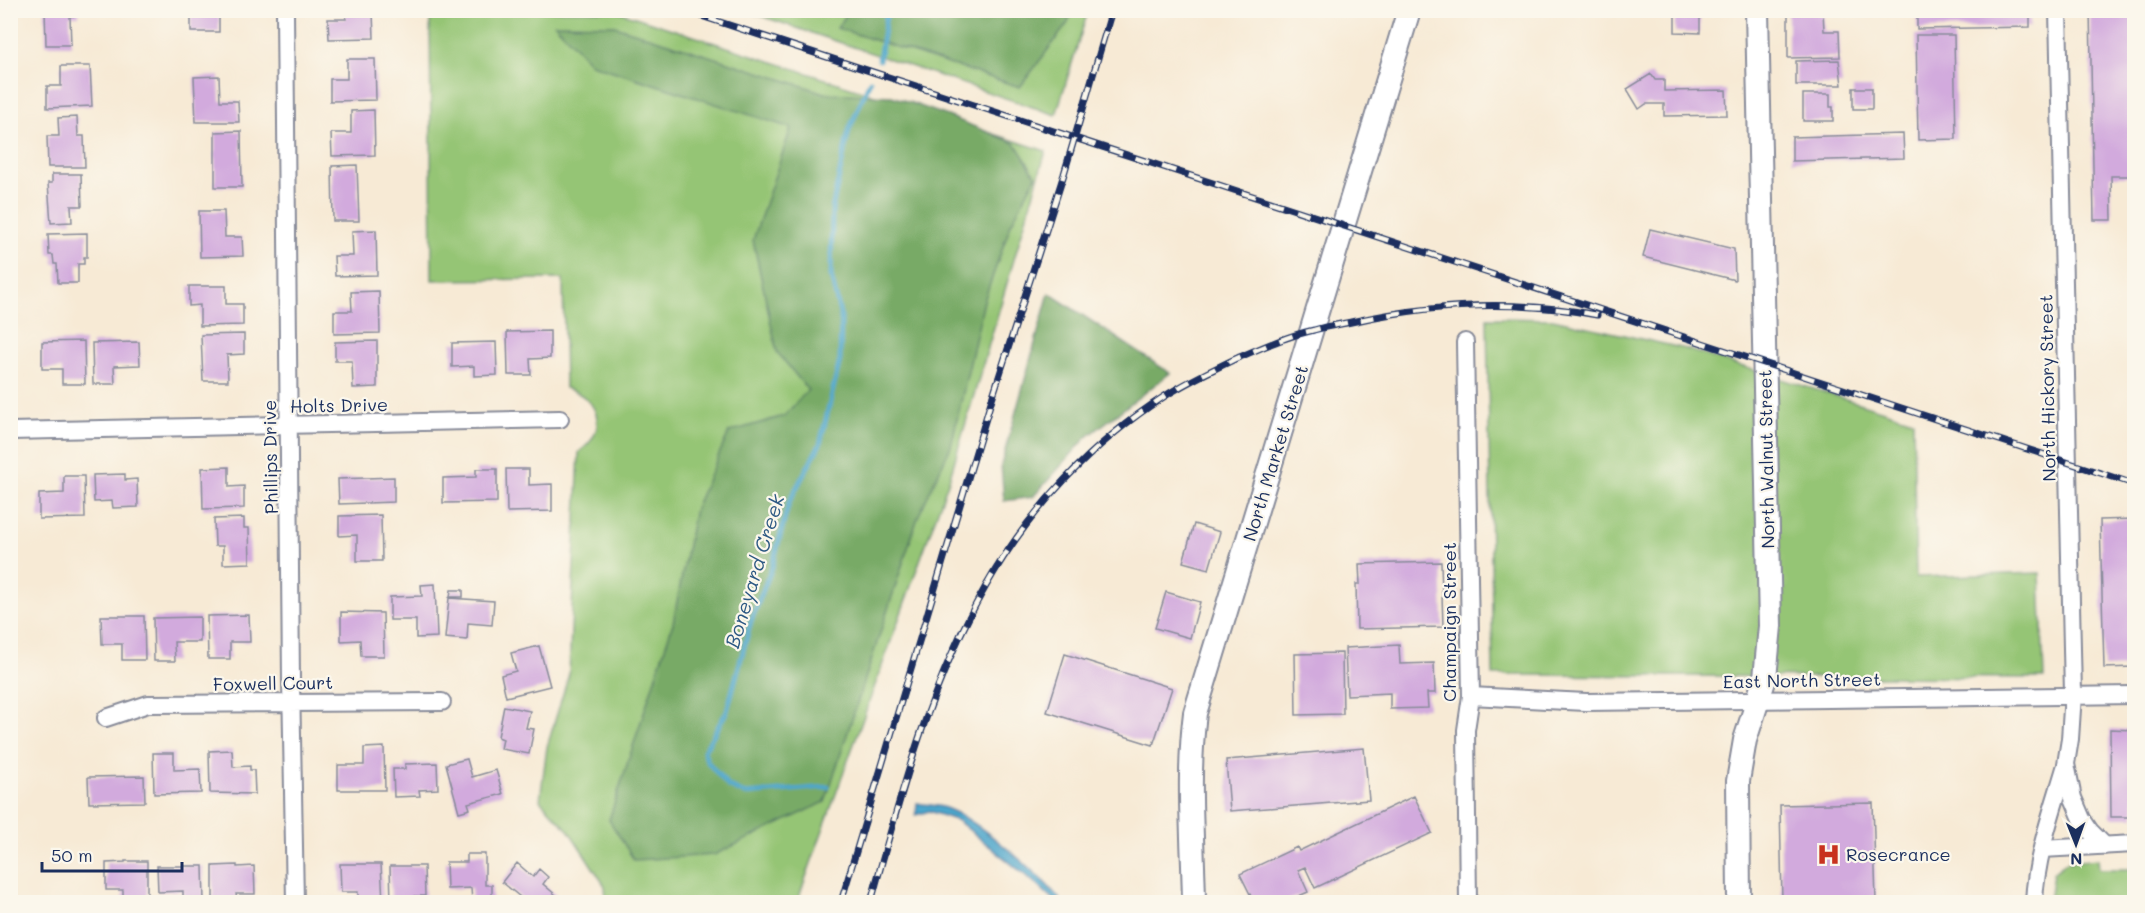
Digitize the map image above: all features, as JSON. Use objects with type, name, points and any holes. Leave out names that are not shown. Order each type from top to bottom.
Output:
[{"type":"street","name":"Phillips Drive","points":[[285,10],[291,702],[296,903]]},
{"type":"street","name":"North Market Street","points":[[1194,903],[1190,749],[1196,713],[1409,10]]},
{"type":"street","name":"North Walnut Street","points":[[1739,903],[1736,803],[1738,781],[1745,740],[1760,700],[1767,665],[1770,626],[1757,10]]},
{"type":"street","name":"North Hickory Street","points":[[2034,903],[2042,849],[2066,764],[2073,694],[2058,10]]},
{"type":"street","name":"Champaign Street","points":[[1465,342],[1471,696],[1466,730],[1468,903]]},
{"type":"street","name":"Holts Drive","points":[[10,431],[560,418]]},
{"type":"street","name":"East North Street","points":[[1471,696],[1586,702],[2134,695]]},
{"type":"street","name":"Foxwell Court","points":[[106,718],[148,705],[442,702]]},
{"type":"street","name":"North Hickory Street","points":[[2066,764],[2073,798],[2082,819],[2105,846]]},
{"type":"street","points":[[2042,849],[2134,844]]},
{"type":"green space","points":[[430,11],[617,11],[1046,151],[949,480],[797,902],[606,902],[605,886],[569,831],[540,800],[547,747],[569,674],[579,452],[595,434],[596,415],[593,406],[586,399],[577,392],[565,388],[563,279],[432,280]]},
{"type":"green space","points":[[746,11],[1088,11],[1056,115]]},
{"type":"green space","points":[[849,11],[1072,11],[1068,23],[1020,87],[837,28]]},
{"type":"green space","points":[[555,24],[612,25],[825,93],[892,96],[1015,143],[1036,176],[1011,224],[984,301],[951,446],[918,517],[825,802],[714,855],[634,860],[609,820],[673,623],[695,508],[729,432],[784,416],[808,390],[777,352],[753,240],[791,128],[591,64]]},
{"type":"green space","points":[[1049,293],[1170,373],[1086,438],[1033,497],[1004,501],[1001,465]]},
{"type":"green space","points":[[1487,318],[1553,319],[1686,349],[1913,420],[1916,577],[2040,573],[2044,678],[1493,675]]},
{"type":"green space","points":[[2098,859],[2099,869],[2134,869],[2134,902],[2049,902],[2053,873],[2067,862]]},
{"type":"water","points":[[917,803],[944,808],[976,825],[1025,864],[1062,902],[1056,902],[958,821],[929,811],[916,815]]},
{"type":"building","points":[[45,10],[79,10],[79,16],[70,16],[71,45],[46,45]]},
{"type":"building","points":[[191,10],[219,10],[219,32],[191,32]]},
{"type":"building","points":[[346,10],[400,10],[400,12],[373,13],[374,38],[329,39],[328,19],[346,19]]},
{"type":"building","points":[[1788,10],[1823,10],[1824,31],[1839,31],[1840,57],[1788,58]]},
{"type":"building","points":[[1917,10],[2030,10],[2030,27],[1917,29]]},
{"type":"building","points":[[2090,10],[2134,10],[2134,176],[2111,176],[2112,220],[2094,220]]},
{"type":"building","points":[[1675,12],[1700,12],[1700,33],[1675,32]]},
{"type":"building","points":[[1916,35],[1954,35],[1956,139],[1918,140]]},
{"type":"building","points":[[347,59],[375,59],[376,100],[330,101],[330,79],[347,79]]},
{"type":"building","points":[[1839,60],[1842,85],[1796,85],[1796,61]]},
{"type":"building","points":[[61,66],[90,66],[92,106],[47,108],[47,86],[61,86]]},
{"type":"building","points":[[1651,74],[1655,80],[1664,80],[1664,91],[1726,90],[1727,115],[1664,116],[1664,104],[1646,104],[1639,109],[1627,89]]},
{"type":"building","points":[[219,76],[220,101],[238,101],[239,122],[196,122],[194,77]]},
{"type":"building","points":[[1853,88],[1872,88],[1872,109],[1853,109]]},
{"type":"building","points":[[1803,94],[1830,94],[1833,121],[1803,121]]},
{"type":"building","points":[[374,110],[375,155],[332,156],[331,133],[351,133],[351,111]]},
{"type":"building","points":[[77,117],[78,136],[84,136],[85,167],[48,167],[47,136],[59,136],[58,118]]},
{"type":"building","points":[[241,131],[242,187],[215,187],[215,132]]},
{"type":"building","points":[[1903,134],[1904,158],[1792,161],[1792,137]]},
{"type":"building","points":[[357,165],[359,221],[333,221],[332,166]]},
{"type":"building","points":[[52,174],[81,174],[82,206],[71,206],[72,222],[51,223],[48,183],[52,183]]},
{"type":"building","points":[[199,211],[224,211],[225,237],[242,237],[243,256],[200,257]]},
{"type":"building","points":[[1650,229],[1734,249],[1735,280],[1643,257]]},
{"type":"building","points":[[376,230],[377,275],[335,276],[334,256],[353,256],[352,231]]},
{"type":"building","points":[[87,233],[87,257],[84,257],[84,264],[78,264],[78,283],[58,283],[57,264],[54,264],[53,255],[49,255],[48,234]]},
{"type":"building","points":[[189,286],[226,286],[226,304],[243,304],[243,325],[200,326],[200,305],[189,306]]},
{"type":"building","points":[[379,291],[380,333],[334,334],[334,311],[352,311],[351,292]]},
{"type":"building","points":[[550,331],[550,358],[530,359],[531,375],[508,375],[507,332]]},
{"type":"building","points":[[244,334],[244,354],[227,355],[228,381],[203,381],[201,335]]},
{"type":"building","points":[[84,341],[85,384],[62,384],[62,369],[42,369],[42,342]]},
{"type":"building","points":[[377,341],[377,387],[353,388],[352,361],[335,361],[335,342]]},
{"type":"building","points":[[139,342],[140,365],[114,366],[115,384],[93,384],[92,343]]},
{"type":"building","points":[[496,342],[497,375],[474,376],[474,366],[452,367],[452,343]]},
{"type":"building","points":[[229,467],[229,487],[244,486],[244,508],[203,509],[202,468]]},
{"type":"building","points":[[476,469],[497,469],[497,502],[443,503],[443,478],[476,477]]},
{"type":"building","points":[[506,469],[529,469],[529,485],[552,484],[552,511],[507,512]]},
{"type":"building","points":[[125,474],[125,480],[137,479],[138,507],[113,508],[112,501],[94,502],[93,475]]},
{"type":"building","points":[[64,476],[84,476],[85,518],[39,519],[39,494],[64,493]]},
{"type":"building","points":[[394,477],[394,502],[339,504],[338,479]]},
{"type":"building","points":[[381,515],[382,561],[357,561],[357,535],[339,536],[339,516]]},
{"type":"building","points":[[244,518],[244,528],[249,528],[250,563],[223,564],[223,546],[215,546],[214,519]]},
{"type":"building","points":[[2134,519],[2134,667],[2104,668],[2100,520]]},
{"type":"building","points":[[1194,524],[1220,532],[1209,569],[1183,562]]},
{"type":"building","points":[[1441,562],[1443,627],[1357,629],[1356,584],[1360,584],[1359,564]]},
{"type":"building","points":[[435,584],[437,637],[416,638],[416,620],[390,620],[390,597],[422,596],[421,585]]},
{"type":"building","points":[[451,590],[463,590],[463,597],[450,597]]},
{"type":"building","points":[[1166,592],[1200,602],[1190,638],[1155,628]]},
{"type":"building","points":[[449,598],[494,601],[492,625],[468,623],[467,640],[445,638]]},
{"type":"building","points":[[341,612],[383,613],[384,656],[361,656],[360,640],[341,641]]},
{"type":"building","points":[[249,615],[250,642],[230,642],[230,659],[208,659],[207,616]]},
{"type":"building","points":[[101,616],[144,616],[145,660],[122,660],[122,644],[102,644]]},
{"type":"building","points":[[200,617],[200,642],[174,642],[175,661],[154,661],[153,618]]},
{"type":"building","points":[[1399,645],[1400,664],[1434,663],[1435,693],[1427,693],[1428,708],[1390,709],[1390,693],[1347,695],[1345,648]]},
{"type":"building","points":[[539,646],[550,686],[506,697],[501,675],[516,671],[511,653]]},
{"type":"building","points":[[1342,653],[1343,714],[1296,715],[1295,654]]},
{"type":"building","points":[[1065,654],[1172,688],[1153,745],[1047,712]]},
{"type":"building","points":[[504,706],[530,711],[526,728],[534,729],[529,754],[501,749],[503,739],[498,737]]},
{"type":"building","points":[[2110,729],[2134,730],[2134,817],[2111,817]]},
{"type":"building","points":[[384,747],[385,790],[338,790],[338,765],[364,765],[364,748]]},
{"type":"building","points":[[1364,748],[1369,800],[1230,811],[1226,760]]},
{"type":"building","points":[[232,750],[233,767],[250,766],[250,770],[254,770],[255,794],[210,793],[209,751]]},
{"type":"building","points":[[153,753],[174,753],[174,770],[200,769],[201,793],[154,794]]},
{"type":"building","points":[[467,759],[472,777],[496,770],[503,794],[468,803],[470,809],[459,812],[446,764]]},
{"type":"building","points":[[437,763],[438,789],[419,790],[420,796],[394,797],[393,769],[405,769],[405,764]]},
{"type":"building","points":[[144,776],[145,802],[89,803],[88,777]]},
{"type":"building","points":[[1414,796],[1432,833],[1315,888],[1305,867],[1298,870],[1308,892],[1285,902],[1254,902],[1240,874],[1297,847],[1299,851]]},
{"type":"building","name":"Rosecrance","points":[[1873,803],[1876,902],[1782,902],[1780,805]]},
{"type":"building","points":[[467,854],[485,854],[485,885],[492,885],[492,902],[472,902],[471,888],[447,889],[446,862],[467,862]]},
{"type":"building","points":[[147,861],[147,902],[123,902],[123,890],[106,890],[106,863]]},
{"type":"building","points":[[517,863],[533,877],[539,869],[548,877],[543,884],[556,895],[550,902],[524,902],[502,882]]},
{"type":"building","points":[[340,864],[381,864],[383,902],[358,902],[358,892],[341,892]]},
{"type":"building","points":[[237,865],[237,867],[254,866],[255,894],[236,894],[237,902],[213,902],[213,866]]},
{"type":"building","points":[[157,866],[203,866],[204,902],[183,902],[183,891],[158,892]]},
{"type":"building","points":[[390,866],[424,866],[425,896],[414,896],[415,902],[391,902]]},
{"type":"waterway","name":"Boneyard Creek","points":[[879,60],[887,10]]},
{"type":"waterway","name":"Boneyard Creek","points":[[828,787],[745,794],[728,786],[707,761],[704,751],[727,711],[751,621],[772,567],[789,502],[820,444],[840,360],[841,318],[831,276],[832,209],[849,130],[870,81]]},
{"type":"railway","points":[[683,10],[2134,484]]},
{"type":"railway","points":[[841,902],[989,408],[1064,174],[1112,10]]},
{"type":"railway","points":[[871,902],[918,740],[948,662],[966,624],[1003,558],[1042,505],[1064,480],[1112,435],[1165,396],[1200,376],[1274,343],[1319,329],[1385,315],[1476,306],[1537,307],[1597,315]]},
{"type":"place","name":"Rosecrance","points":[[1828,854]]}]
